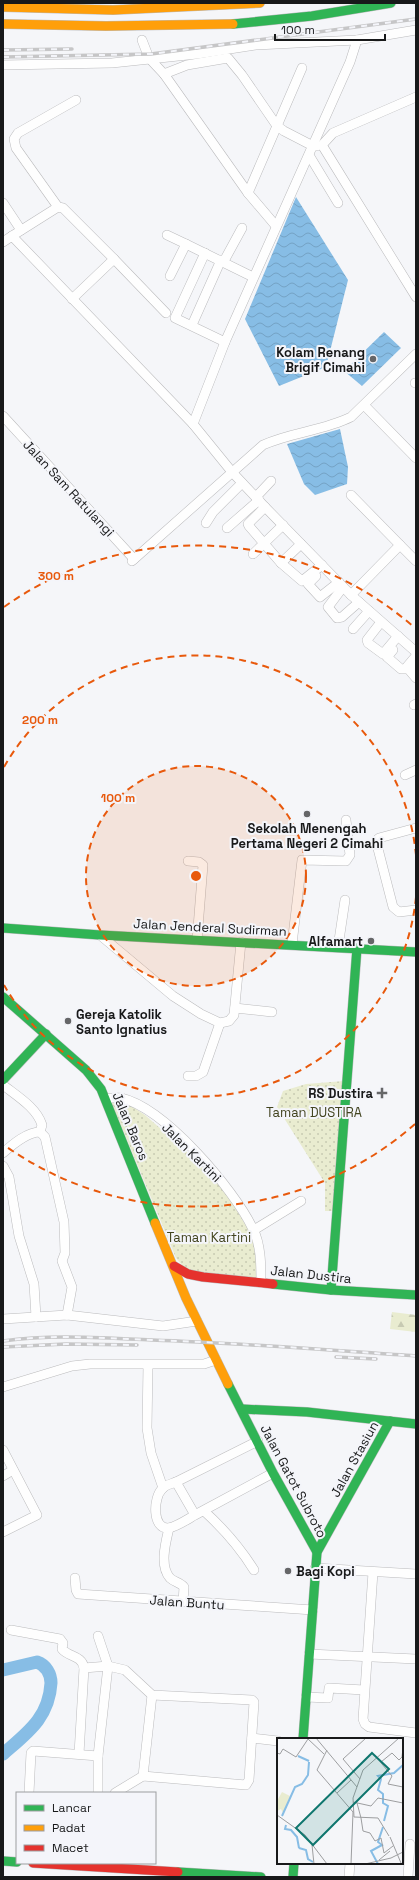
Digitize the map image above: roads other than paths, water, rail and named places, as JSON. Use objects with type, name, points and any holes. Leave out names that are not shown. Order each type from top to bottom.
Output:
[{"type":"main road","points":[[120,3],[174,6]]},
{"type":"main road","points":[[3,7],[113,10],[260,3]]},
{"type":"main road","points":[[3,24],[106,26],[226,25],[312,16],[391,3]]},
{"type":"main road","name":"Jalan Jenderal Sudirman","points":[[3,928],[100,935],[292,944],[416,952]]},
{"type":"main road","points":[[332,1290],[357,948]]},
{"type":"main road","name":"Jalan Baros","points":[[3,997],[86,1070],[101,1089],[186,1298]]},
{"type":"main road","points":[[3,1080],[46,1034]]},
{"type":"main road","name":"Jalan Dustira","points":[[174,1266],[188,1274],[203,1277],[332,1290],[416,1295]]},
{"type":"main road","points":[[186,1298],[191,1286],[203,1277]]},
{"type":"main road","name":"Jalan Gatot Subroto","points":[[186,1298],[273,1473],[317,1552],[303,1738]]},
{"type":"main road","name":"Jalan Stasiun","points":[[242,1409],[306,1412],[416,1424]]},
{"type":"main road","name":"Jalan Stasiun","points":[[317,1552],[390,1420]]},
{"type":"main road","points":[[305,1532],[314,1538],[327,1535]]},
{"type":"main road","points":[[3,1861],[16,1862]]},
{"type":"main road","points":[[46,1864],[185,1875],[261,1877]]},
{"type":"main road","points":[[294,1864],[294,1877]]},
{"type":"street","points":[[3,65],[112,63],[197,54],[256,45],[357,40],[416,30]]},
{"type":"street","points":[[142,40],[149,58],[164,74],[248,193],[276,226]]},
{"type":"street","points":[[193,424],[225,342],[350,62],[357,40]]},
{"type":"street","points":[[164,74],[187,66],[228,58],[242,75],[277,126],[311,151],[338,203]]},
{"type":"street","points":[[248,193],[302,68]]},
{"type":"street","points":[[311,151],[322,145],[333,133],[416,98]]},
{"type":"street","points":[[76,100],[18,133],[14,138],[16,148],[58,207],[63,208],[166,313]]},
{"type":"street","points":[[322,145],[416,297]]},
{"type":"street","points":[[3,203],[21,230]]},
{"type":"street","points":[[3,242],[58,207]]},
{"type":"street","points":[[192,325],[222,261],[242,228]]},
{"type":"street","points":[[167,235],[253,277]]},
{"type":"street","points":[[12,236],[193,424],[232,472],[301,544],[358,602],[416,652]]},
{"type":"street","points":[[170,276],[186,244]]},
{"type":"street","points":[[205,253],[175,318],[225,342]]},
{"type":"street","points":[[72,299],[114,259]]},
{"type":"street","name":"Jalan Sam Ratulangi","points":[[3,416],[133,560],[263,445],[284,437],[338,423],[351,417],[416,354]]},
{"type":"street","points":[[364,405],[416,458]]},
{"type":"street","points":[[271,481],[248,524],[281,562],[302,581],[324,567]]},
{"type":"street","points":[[206,523],[213,512],[242,483]]},
{"type":"street","points":[[351,495],[416,561]]},
{"type":"street","points":[[227,528],[260,501]]},
{"type":"street","points":[[253,554],[283,525]]},
{"type":"street","points":[[281,562],[301,544]]},
{"type":"street","points":[[351,595],[400,545]]},
{"type":"street","points":[[324,567],[308,584],[319,596],[321,597],[341,585]]},
{"type":"street","points":[[341,585],[328,607],[337,618],[342,618],[358,602]]},
{"type":"street","points":[[353,628],[369,611]]},
{"type":"street","points":[[381,622],[367,640],[368,643],[383,654],[400,638]]},
{"type":"street","points":[[400,638],[388,657],[403,670],[416,656]]},
{"type":"street","points":[[416,663],[410,672],[416,678]]},
{"type":"street","points":[[405,775],[416,770]]},
{"type":"street","points":[[292,944],[303,859],[342,862],[348,859],[350,855],[346,820]]},
{"type":"street","points":[[416,828],[379,838],[376,842],[393,907],[397,911],[416,910]]},
{"type":"street","points":[[188,861],[200,862],[203,865],[197,940]]},
{"type":"street","points":[[338,947],[345,900]]},
{"type":"street","points":[[100,935],[173,996],[201,1014],[220,1023],[229,1021],[234,1015],[241,942]]},
{"type":"street","points":[[235,1008],[272,1012]]},
{"type":"street","points":[[188,1076],[196,1076],[203,1072],[220,1023]]},
{"type":"street","points":[[3,1085],[24,1101],[37,1116],[42,1123],[40,1132]]},
{"type":"street","name":"Jalan Kartini","points":[[106,1099],[121,1098],[131,1101],[147,1110],[169,1127],[205,1160],[224,1183],[254,1230],[259,1247],[261,1283]]},
{"type":"street","points":[[3,1152],[36,1132],[40,1132]]},
{"type":"street","points":[[40,1132],[45,1137],[64,1222],[65,1253],[62,1261],[72,1287],[67,1315]]},
{"type":"street","points":[[3,1166],[9,1177],[19,1236],[34,1284],[36,1317]]},
{"type":"street","points":[[254,1230],[301,1201]]},
{"type":"street","points":[[3,1319],[67,1315],[163,1326],[197,1321]]},
{"type":"street","points":[[3,1387],[72,1366],[118,1363],[148,1365],[204,1364],[216,1360]]},
{"type":"street","points":[[148,1365],[147,1428],[151,1453],[163,1488]]},
{"type":"street","points":[[169,1528],[159,1522],[156,1517],[156,1500],[163,1488],[258,1441]]},
{"type":"street","points":[[3,1450],[36,1515],[3,1532]]},
{"type":"street","points":[[3,1476],[13,1470]]},
{"type":"street","points":[[169,1528],[204,1511],[273,1473]]},
{"type":"street","points":[[176,1482],[195,1515]]},
{"type":"street","points":[[204,1511],[226,1530],[254,1570]]},
{"type":"street","points":[[169,1528],[164,1554],[165,1565],[170,1578],[184,1587],[183,1602]]},
{"type":"street","points":[[315,1568],[416,1574]]},
{"type":"street","points":[[373,1572],[362,1719],[369,1727],[416,1733]]},
{"type":"street","name":"Jalan Buntu","points":[[76,1578],[76,1590],[78,1594],[313,1610]]},
{"type":"street","points":[[11,1630],[60,1639],[63,1643],[62,1649],[64,1652],[78,1659],[84,1668],[79,1754]]},
{"type":"street","points":[[98,1636],[108,1666],[98,1756],[98,1792]]},
{"type":"street","points":[[309,1654],[367,1658],[416,1659]]},
{"type":"street","points":[[84,1668],[108,1666],[125,1670],[152,1695],[252,1700],[255,1704],[249,1780],[246,1785],[143,1776],[117,1792]]},
{"type":"street","points":[[306,1697],[328,1698],[329,1688],[364,1690]]},
{"type":"street","points":[[143,1776],[152,1695]]},
{"type":"street","points":[[252,1738],[277,1741]]},
{"type":"street","points":[[29,1792],[31,1753],[33,1751],[98,1756]]},
{"type":"street","points":[[408,1877],[409,1844]]},
{"type":"street","points":[[350,1864],[350,1877]]},
{"type":"water","points":[[296,197],[348,280],[326,367],[279,386],[245,319]]},
{"type":"water","name":"Kolam Renang Brigif Cimahi","points":[[384,332],[401,348],[362,386],[344,371]]},
{"type":"water","points":[[340,429],[348,467],[347,484],[315,495],[304,484],[287,444]]},
{"type":"waterway","points":[[3,1670],[37,1662],[43,1665],[47,1670],[51,1683],[46,1706],[35,1724],[3,1754]]},
{"type":"railway","points":[[3,57],[151,54],[416,19]]},
{"type":"railway","points":[[3,50],[72,49]]},
{"type":"railway","points":[[3,1341],[58,1337],[185,1341],[416,1356]]},
{"type":"railway","points":[[3,1347],[66,1344],[137,1345]]},
{"type":"railway","points":[[336,1357],[376,1359]]},
{"type":"place","name":"Kolam Renang Brigif Cimahi","points":[[373,359]]},
{"type":"place","name":"Sekolah Menengah Pertama Negeri 2 Cimahi","points":[[307,814]]},
{"type":"place","name":"Alfamart","points":[[371,941]]},
{"type":"place","name":"Gereja Katolik Santo Ignatius","points":[[68,1021]]},
{"type":"place","name":"RS Dustira","points":[[382,1093]]},
{"type":"place","name":"Bagi Kopi","points":[[288,1571]]},
{"type":"park label","name":"Taman DUSTIRA","points":[[314,1112]]},
{"type":"park label","name":"Taman Kartini","points":[[209,1237]]}]
